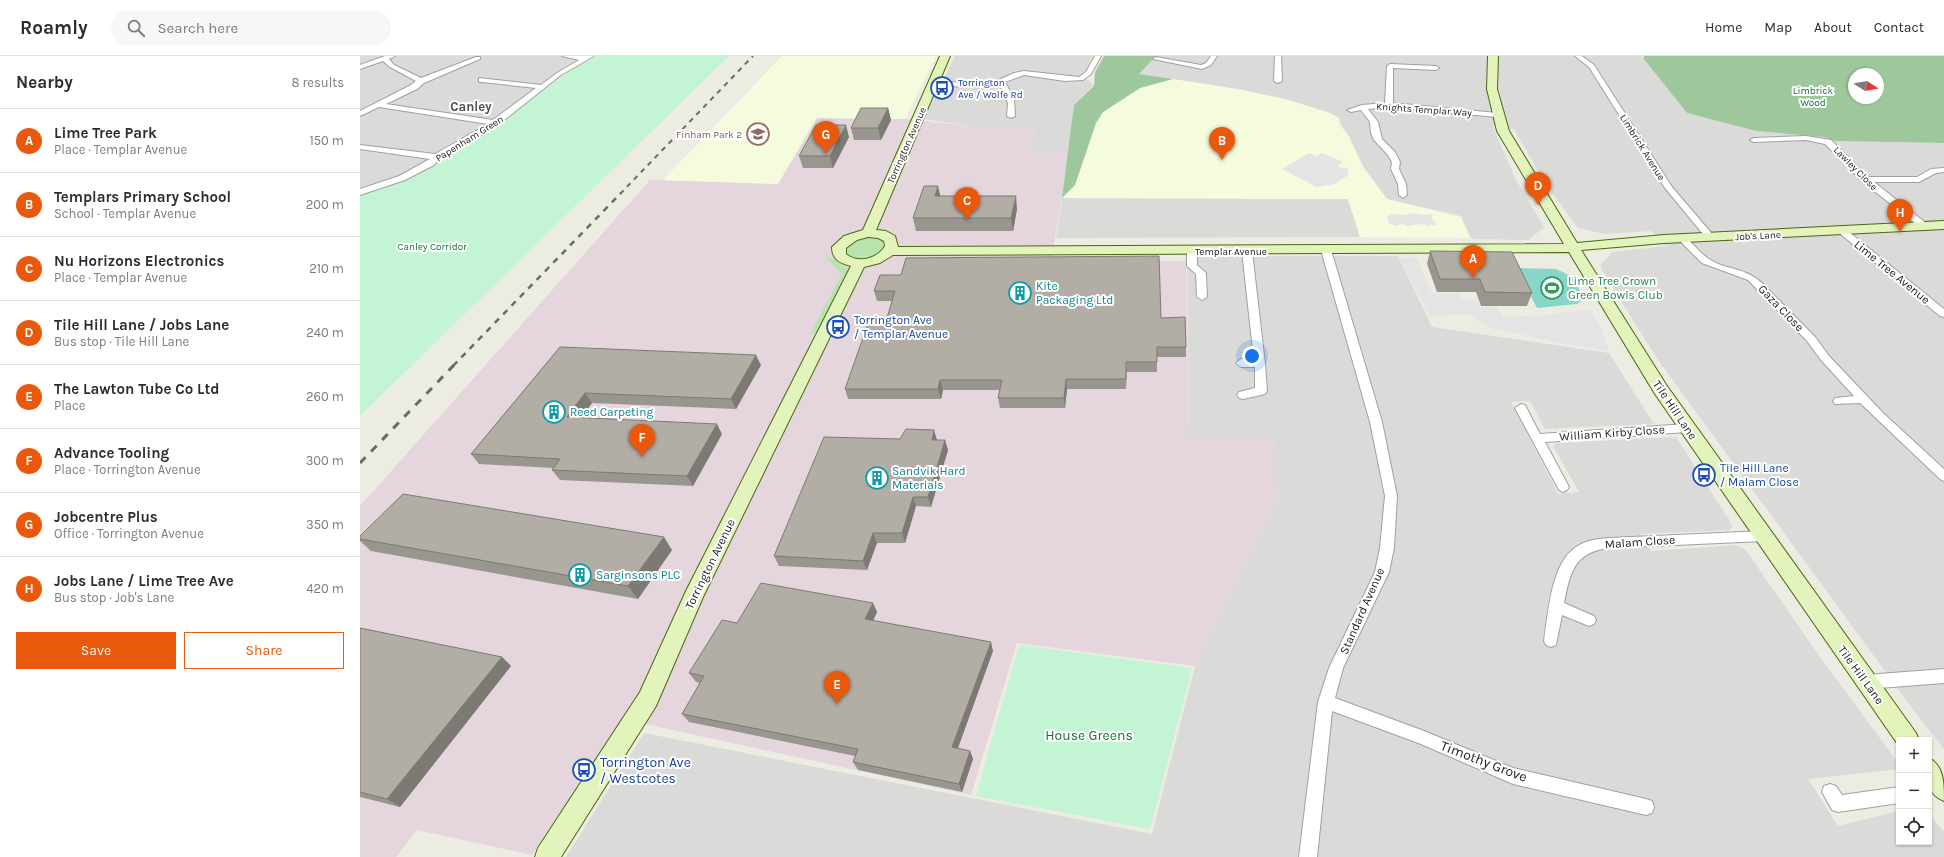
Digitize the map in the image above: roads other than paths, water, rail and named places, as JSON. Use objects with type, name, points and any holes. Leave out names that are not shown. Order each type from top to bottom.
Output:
[{"type":"street","points":[[364,66],[393,56]]},
{"type":"street","points":[[565,56],[588,58]]},
{"type":"street","name":"Torrington Avenue","points":[[868,233],[945,56]]},
{"type":"street","points":[[934,84],[977,85],[1002,83],[1017,74],[1027,72],[1055,78],[1084,78],[1098,56]]},
{"type":"street","points":[[1156,59],[1202,67],[1209,64],[1214,56]]},
{"type":"street","points":[[1278,56],[1278,81]]},
{"type":"street","name":"Tile Hill Lane","points":[[1493,56],[1492,89],[1497,115],[1509,144],[1636,352],[1687,428],[1906,737]]},
{"type":"street","name":"Limbrick Avenue","points":[[1578,56],[1592,66],[1672,192],[1710,237]]},
{"type":"street","points":[[360,114],[414,87],[421,81],[478,58]]},
{"type":"street","name":"Papenham Green","points":[[360,192],[402,178],[431,163],[436,157],[449,152],[495,123],[559,74],[588,58]]},
{"type":"street","points":[[385,59],[392,66],[421,81]]},
{"type":"street","points":[[1389,105],[1387,66],[1422,64],[1436,68]]},
{"type":"street","points":[[473,85],[489,76]]},
{"type":"street","points":[[482,80],[542,87]]},
{"type":"street","points":[[1002,83],[1011,98],[1013,106],[1012,116]]},
{"type":"street","points":[[378,105],[495,123]]},
{"type":"street","name":"Knights Templar Way","points":[[1351,110],[1362,107],[1389,105],[1497,115]]},
{"type":"street","points":[[1362,107],[1370,114],[1374,122],[1375,133],[1378,140],[1392,154],[1396,162],[1395,170],[1402,184],[1403,195]]},
{"type":"street","name":"Lawley Close","points":[[1754,140],[1806,138],[1824,140],[1832,144],[1866,180],[1924,226]]},
{"type":"street","points":[[360,147],[436,157]]},
{"type":"street","points":[[1866,180],[1919,179],[1934,171],[1944,170]]},
{"type":"street","name":"Job's Lane","points":[[1572,247],[1623,242],[1944,225]]},
{"type":"street","name":"Lime Tree Avenue","points":[[1841,230],[1944,314]]},
{"type":"street","points":[[868,233],[881,234],[888,237],[892,242],[890,251],[875,260],[859,263],[850,262],[842,258],[838,251],[839,247],[846,240],[854,236],[868,233]]},
{"type":"street","name":"Gaza Close","points":[[1683,239],[1705,261],[1713,265],[1741,273],[1751,278],[1760,286],[1811,339],[1825,358],[1879,416],[1944,476]]},
{"type":"street","name":"Templar Avenue","points":[[890,251],[1541,250],[1572,247]]},
{"type":"street","name":"Standard Avenue","points":[[1308,857],[1326,702],[1336,668],[1382,572],[1387,548],[1391,496],[1376,422],[1326,250]]},
{"type":"street","points":[[1192,251],[1192,266],[1201,273],[1202,297]]},
{"type":"street","points":[[1243,395],[1261,391],[1260,364],[1248,251]]},
{"type":"street","name":"Torrington Avenue","points":[[547,857],[648,699],[693,597],[859,263]]},
{"type":"street","points":[[1241,363],[1260,364]]},
{"type":"street","points":[[1839,401],[1863,399]]},
{"type":"street","name":"William Kirby Close","points":[[1521,408],[1563,487]]},
{"type":"street","name":"William Kirby Close","points":[[1537,438],[1687,428]]},
{"type":"street","name":"Malam Close","points":[[1551,641],[1562,579],[1569,562],[1578,552],[1591,546],[1688,539],[1764,536]]},
{"type":"street","points":[[1558,607],[1590,620]]},
{"type":"street","points":[[1866,682],[1944,676]]},
{"type":"street","name":"Timothy Grove","points":[[1326,702],[1424,738],[1513,776],[1646,807]]},
{"type":"street","points":[[1931,773],[1938,789]]},
{"type":"street","points":[[1830,792],[1838,804],[1896,795]]},
{"type":"railway","points":[[620,194],[753,56]]},
{"type":"railway","points":[[453,366],[621,193]]},
{"type":"railway","points":[[360,463],[454,365]]},
{"type":"place","name":"Torrington Ave / Wolfe Rd","points":[[942,88]]},
{"type":"place","name":"Finham Park 2","points":[[758,134]]},
{"type":"place","name":"Jobcentre Plus","points":[[826,154]]},
{"type":"place","name":"Templars Primary School","points":[[1222,160]]},
{"type":"place","name":"Tile Hill Lane / Jobs Lane","points":[[1538,205]]},
{"type":"place","name":"Nu Horizons Electronics","points":[[967,220]]},
{"type":"place","name":"Jobs Lane / Lime Tree Ave","points":[[1900,232]]},
{"type":"place","name":"Lime Tree Park","points":[[1473,278]]},
{"type":"place","name":"Lime Tree Crown Green Bowls Club","points":[[1552,288]]},
{"type":"place","name":"Kite Packaging Ltd","points":[[1020,293]]},
{"type":"place","name":"Torrington Ave / Templar Avenue","points":[[838,327]]},
{"type":"place","name":"Reed Carpeting","points":[[554,412]]},
{"type":"place","name":"Advance Tooling","points":[[642,457]]},
{"type":"place","name":"Tile Hill Lane / Malam Close","points":[[1704,475]]},
{"type":"place","name":"Sandvik Hard Materials","points":[[877,478]]},
{"type":"place","name":"Sarginsons PLC","points":[[580,575]]},
{"type":"place","name":"The Lawton Tube Co Ltd","points":[[837,704]]},
{"type":"place","name":"Torrington Ave / Westcotes","points":[[584,770]]},
{"type":"district","name":"Canley","points":[[471,106]]},
{"type":"park label","name":"Limbrick Wood","points":[[1813,96]]},
{"type":"park label","name":"Canley Corridor","points":[[432,246]]},
{"type":"park label","name":"House Greens","points":[[1089,735]]}]
